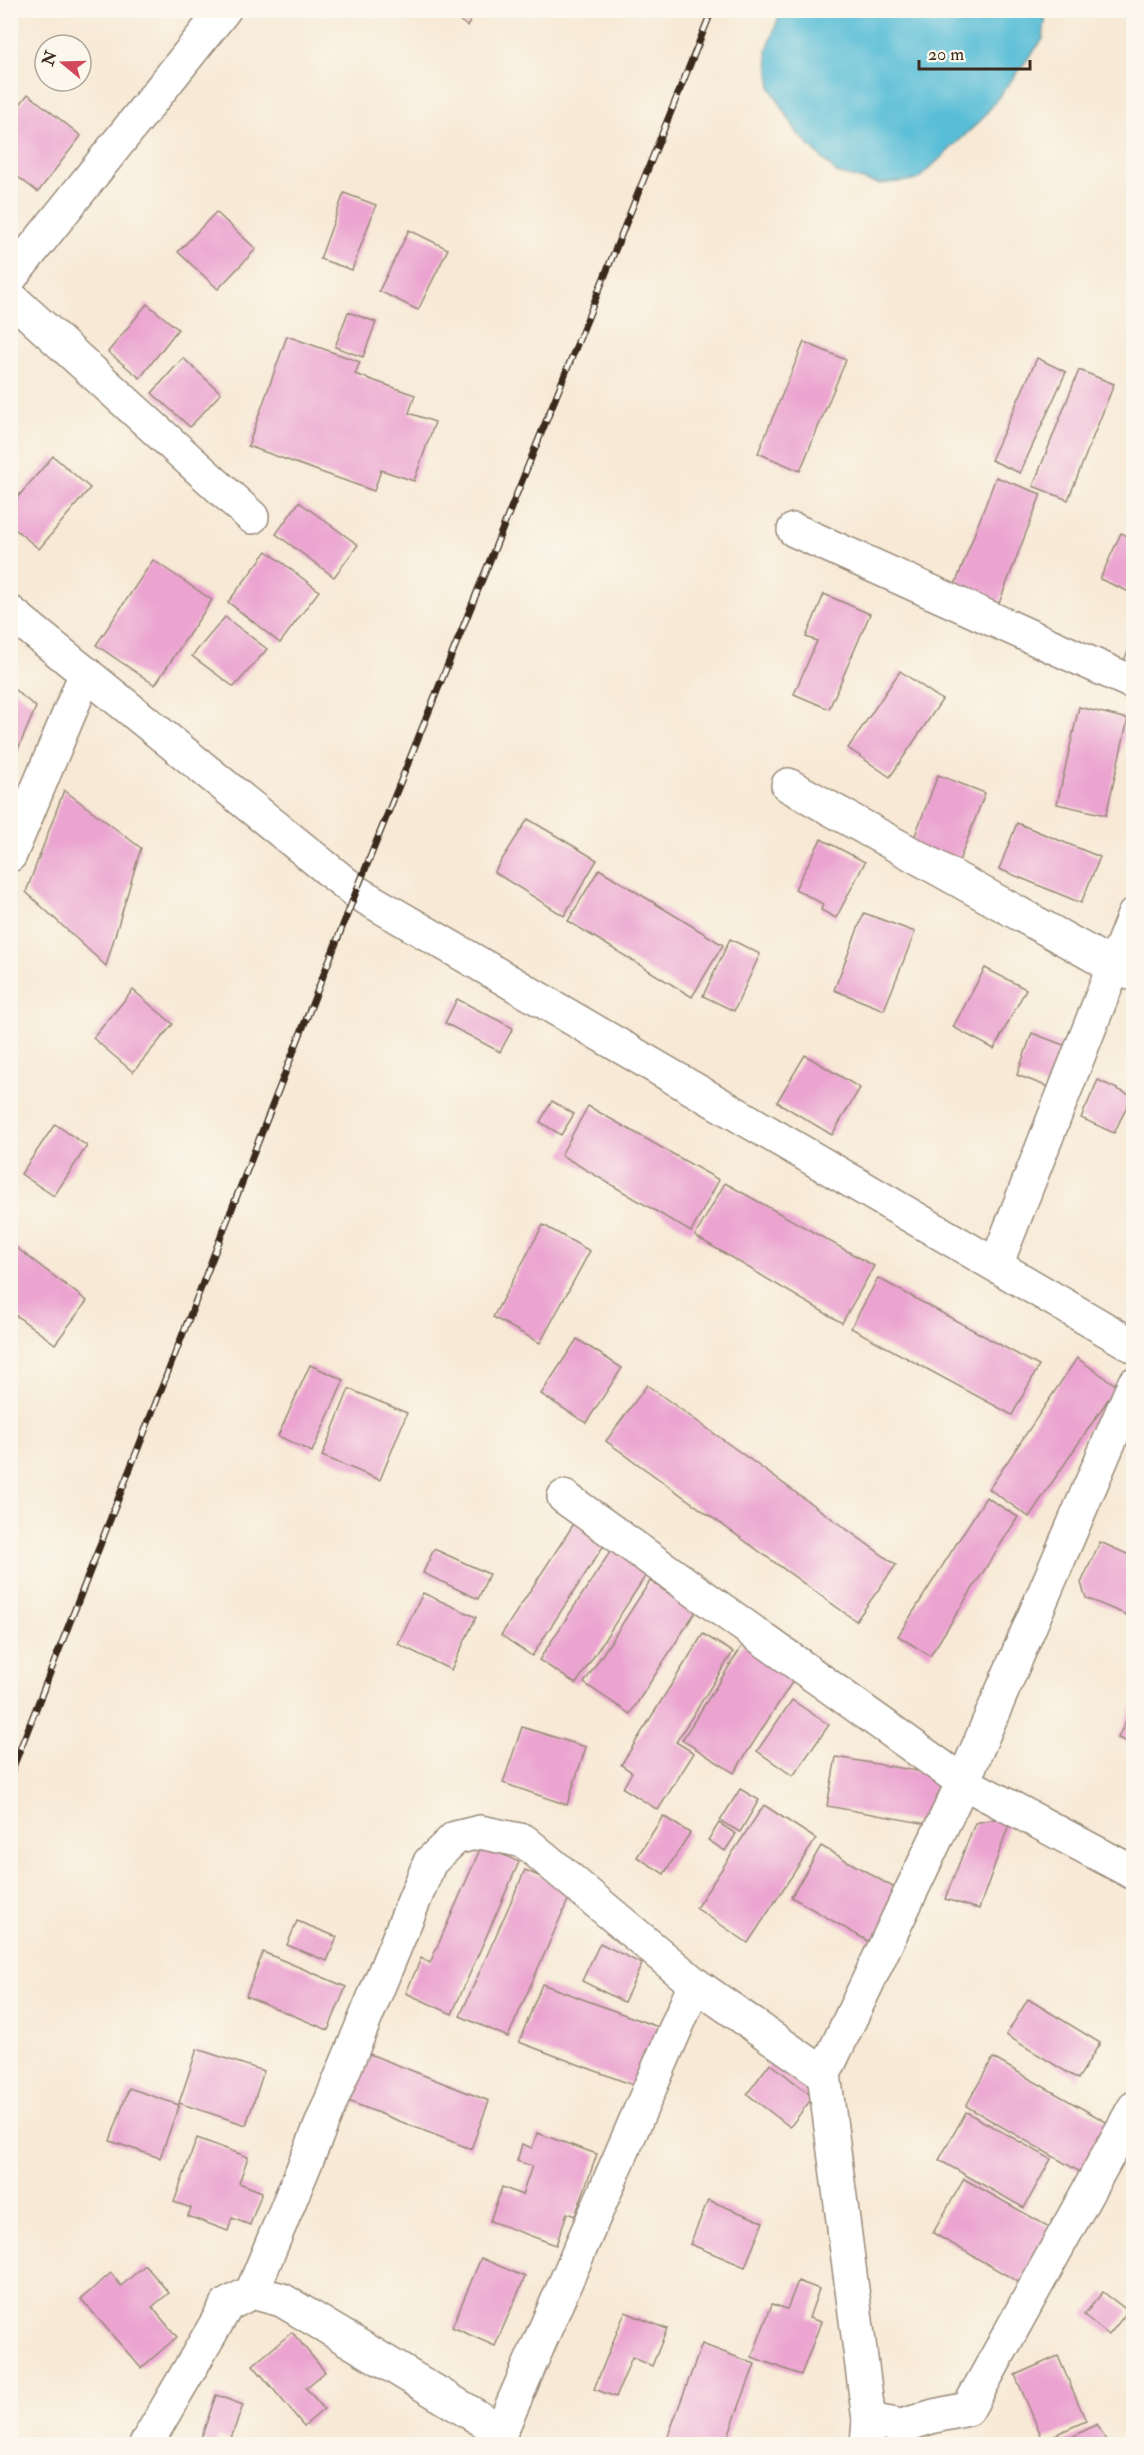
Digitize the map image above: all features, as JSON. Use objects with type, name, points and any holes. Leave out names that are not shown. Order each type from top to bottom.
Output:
[{"type":"street","points":[[10,278],[224,10]]},
{"type":"street","points":[[10,297],[252,517]]},
{"type":"street","points":[[794,530],[1134,683]]},
{"type":"street","points":[[10,612],[356,892],[1134,1346]]},
{"type":"street","points":[[10,855],[86,673]]},
{"type":"street","points":[[788,785],[1123,970]]},
{"type":"street","points":[[996,1266],[1123,970],[1134,915]]},
{"type":"street","points":[[1134,1384],[963,1782],[824,2074],[868,2432],[968,2409],[1134,2108]]},
{"type":"street","points":[[564,1497],[963,1782],[1134,1873]]},
{"type":"street","points":[[146,2445],[227,2305],[252,2292],[430,1862],[455,1838],[480,1832],[524,1841],[695,1984],[824,2074]]},
{"type":"street","points":[[252,2292],[282,2300],[502,2440],[695,1984]]},
{"type":"water","points":[[781,10],[1046,11],[1043,39],[981,120],[917,180],[878,184],[837,173],[798,134],[771,88],[767,50]]},
{"type":"building","points":[[446,10],[478,10],[467,26]]},
{"type":"building","points":[[28,94],[81,136],[38,192],[10,171],[10,117]]},
{"type":"building","points":[[344,193],[376,205],[352,270],[320,259]]},
{"type":"building","points":[[216,212],[256,249],[218,289],[178,252]]},
{"type":"building","points":[[409,230],[448,249],[418,310],[379,291]]},
{"type":"building","points":[[147,304],[178,329],[140,378],[108,352]]},
{"type":"building","points":[[348,312],[376,322],[363,357],[335,347]]},
{"type":"building","points":[[287,336],[360,362],[355,374],[415,395],[409,413],[435,422],[414,481],[381,470],[374,491],[248,446]]},
{"type":"building","points":[[804,342],[846,360],[800,471],[758,453]]},
{"type":"building","points":[[183,358],[221,393],[190,427],[152,393]]},
{"type":"building","points":[[1037,358],[1066,372],[1020,473],[991,460]]},
{"type":"building","points":[[1079,370],[1114,384],[1068,500],[1033,486]]},
{"type":"building","points":[[53,456],[90,488],[39,549],[10,525],[10,506]]},
{"type":"building","points":[[996,477],[1041,494],[996,611],[952,593]]},
{"type":"building","points":[[299,502],[358,545],[334,577],[276,534]]},
{"type":"building","points":[[1121,533],[1134,539],[1134,594],[1100,579]]},
{"type":"building","points":[[267,551],[319,591],[280,643],[228,602]]},
{"type":"building","points":[[153,560],[212,600],[155,685],[96,645]]},
{"type":"building","points":[[824,594],[870,614],[829,709],[794,694],[817,641],[806,637]]},
{"type":"building","points":[[225,617],[267,649],[234,687],[192,656]]},
{"type":"building","points":[[1134,639],[1134,664],[1124,660]]},
{"type":"building","points":[[900,671],[942,700],[890,777],[848,748]]},
{"type":"building","points":[[10,686],[36,707],[11,766],[10,766]]},
{"type":"building","points":[[1079,707],[1128,719],[1106,815],[1057,804]]},
{"type":"building","points":[[938,775],[985,793],[956,869],[909,851]]},
{"type":"building","points":[[64,790],[141,848],[106,966],[26,892]]},
{"type":"building","points":[[528,819],[597,860],[564,916],[494,872]]},
{"type":"building","points":[[1017,823],[1100,857],[1081,903],[999,869]]},
{"type":"building","points":[[821,839],[865,862],[836,918],[821,910],[823,904],[795,889]]},
{"type":"building","points":[[599,869],[723,945],[692,997],[568,921]]},
{"type":"building","points":[[864,913],[915,932],[884,1010],[834,990]]},
{"type":"building","points":[[730,939],[760,954],[734,1011],[703,996]]},
{"type":"building","points":[[985,968],[1026,989],[994,1049],[953,1027]]},
{"type":"building","points":[[133,990],[173,1024],[133,1072],[93,1038]]},
{"type":"building","points":[[457,999],[513,1028],[500,1052],[445,1023]]},
{"type":"building","points":[[1032,1033],[1074,1049],[1059,1091],[1017,1075]]},
{"type":"building","points":[[805,1055],[860,1088],[832,1135],[777,1102]]},
{"type":"building","points":[[1098,1080],[1132,1096],[1114,1133],[1081,1118]]},
{"type":"building","points":[[552,1101],[574,1114],[561,1135],[540,1122]]},
{"type":"building","points":[[588,1106],[719,1180],[691,1232],[561,1155]]},
{"type":"building","points":[[55,1124],[87,1146],[54,1196],[21,1174]]},
{"type":"building","points":[[725,1183],[874,1266],[842,1323],[695,1236]]},
{"type":"building","points":[[543,1225],[590,1251],[540,1343],[493,1317]]},
{"type":"building","points":[[10,1243],[87,1301],[55,1344],[10,1311]]},
{"type":"building","points":[[878,1278],[1039,1366],[1012,1415],[851,1328]]},
{"type":"building","points":[[577,1339],[622,1368],[586,1423],[541,1394]]},
{"type":"building","points":[[1077,1358],[1117,1386],[1029,1517],[989,1489]]},
{"type":"building","points":[[310,1365],[344,1380],[312,1452],[278,1436]]},
{"type":"building","points":[[647,1385],[896,1565],[856,1621],[606,1441]]},
{"type":"building","points":[[349,1389],[407,1413],[380,1480],[322,1456]]},
{"type":"building","points":[[986,1497],[1018,1517],[930,1656],[898,1636]]},
{"type":"building","points":[[575,1522],[606,1542],[532,1656],[501,1635]]},
{"type":"building","points":[[1100,1542],[1134,1557],[1134,1618],[1086,1598],[1081,1583]]},
{"type":"building","points":[[434,1549],[489,1574],[478,1599],[423,1573]]},
{"type":"building","points":[[612,1549],[648,1572],[576,1684],[539,1660]]},
{"type":"building","points":[[650,1581],[696,1611],[630,1714],[584,1683]]},
{"type":"building","points":[[423,1593],[476,1617],[451,1670],[398,1644]]},
{"type":"building","points":[[703,1634],[733,1652],[676,1742],[694,1753],[658,1810],[623,1788],[632,1772],[621,1765]]},
{"type":"building","points":[[744,1643],[796,1676],[734,1773],[682,1740]]},
{"type":"building","points":[[792,1700],[829,1725],[793,1776],[757,1751]]},
{"type":"building","points":[[1134,1703],[1134,1745],[1118,1738]]},
{"type":"building","points":[[522,1727],[586,1747],[567,1805],[503,1783]]},
{"type":"building","points":[[836,1757],[947,1776],[938,1826],[827,1806]]},
{"type":"building","points":[[740,1789],[759,1800],[740,1832],[720,1821]]},
{"type":"building","points":[[764,1805],[816,1839],[748,1943],[696,1908]]},
{"type":"building","points":[[663,1816],[690,1833],[664,1874],[637,1857]]},
{"type":"building","points":[[1012,1816],[979,1909],[945,1899],[975,1823]]},
{"type":"building","points":[[719,1823],[736,1834],[725,1851],[708,1840]]},
{"type":"building","points":[[482,1845],[519,1862],[452,2014],[406,1993],[421,1958],[430,1963]]},
{"type":"building","points":[[821,1846],[907,1895],[878,1947],[791,1897]]},
{"type":"building","points":[[525,1870],[572,1891],[508,2037],[460,2016]]},
{"type":"building","points":[[297,1921],[337,1937],[327,1961],[287,1945]]},
{"type":"building","points":[[600,1943],[642,1964],[624,2002],[582,1981]]},
{"type":"building","points":[[263,1952],[346,1987],[328,2030],[246,1996]]},
{"type":"building","points":[[542,1984],[669,2031],[646,2090],[519,2042]]},
{"type":"building","points":[[1028,1999],[1100,2043],[1078,2079],[1006,2035]]},
{"type":"building","points":[[197,2049],[264,2071],[246,2125],[179,2103]]},
{"type":"building","points":[[367,2053],[489,2101],[471,2149],[348,2101]]},
{"type":"building","points":[[993,2058],[1108,2123],[1080,2172],[966,2106]]},
{"type":"building","points":[[770,2063],[813,2097],[790,2127],[747,2094]]},
{"type":"building","points":[[129,2088],[179,2105],[160,2158],[110,2141]]},
{"type":"building","points":[[966,2112],[1051,2159],[1024,2208],[939,2160]]},
{"type":"building","points":[[537,2133],[597,2154],[575,2216],[567,2213],[556,2245],[490,2221],[502,2187],[522,2195],[532,2166],[517,2161],[522,2144],[532,2148]]},
{"type":"building","points":[[197,2138],[248,2157],[239,2183],[262,2192],[250,2225],[232,2218],[228,2231],[188,2216],[191,2208],[174,2202]]},
{"type":"building","points":[[964,2179],[1051,2228],[1020,2283],[933,2233]]},
{"type":"building","points":[[708,2200],[763,2222],[745,2267],[690,2244]]},
{"type":"building","points":[[481,2258],[525,2277],[495,2346],[452,2327]]},
{"type":"building","points":[[145,2265],[169,2293],[152,2307],[177,2337],[141,2368],[81,2299],[111,2273],[121,2286]]},
{"type":"building","points":[[798,2281],[819,2289],[809,2318],[821,2322],[801,2375],[752,2357],[772,2304],[787,2309]]},
{"type":"building","points":[[1103,2292],[1128,2311],[1109,2335],[1084,2315]]},
{"type":"building","points":[[625,2312],[667,2329],[652,2366],[632,2357],[616,2397],[594,2389]]},
{"type":"building","points":[[292,2332],[325,2372],[306,2388],[324,2409],[304,2426],[253,2365]]},
{"type":"building","points":[[702,2344],[755,2364],[725,2444],[665,2444]]},
{"type":"building","points":[[1058,2356],[1086,2421],[1043,2440],[1015,2375]]},
{"type":"building","points":[[216,2395],[243,2405],[230,2441],[218,2437],[215,2444],[211,2444],[200,2441]]},
{"type":"building","points":[[1097,2424],[1108,2444],[1059,2444]]},
{"type":"building","points":[[1134,2437],[1134,2444],[1120,2444]]},
{"type":"railway","points":[[10,1775],[356,892],[712,10]]}]
